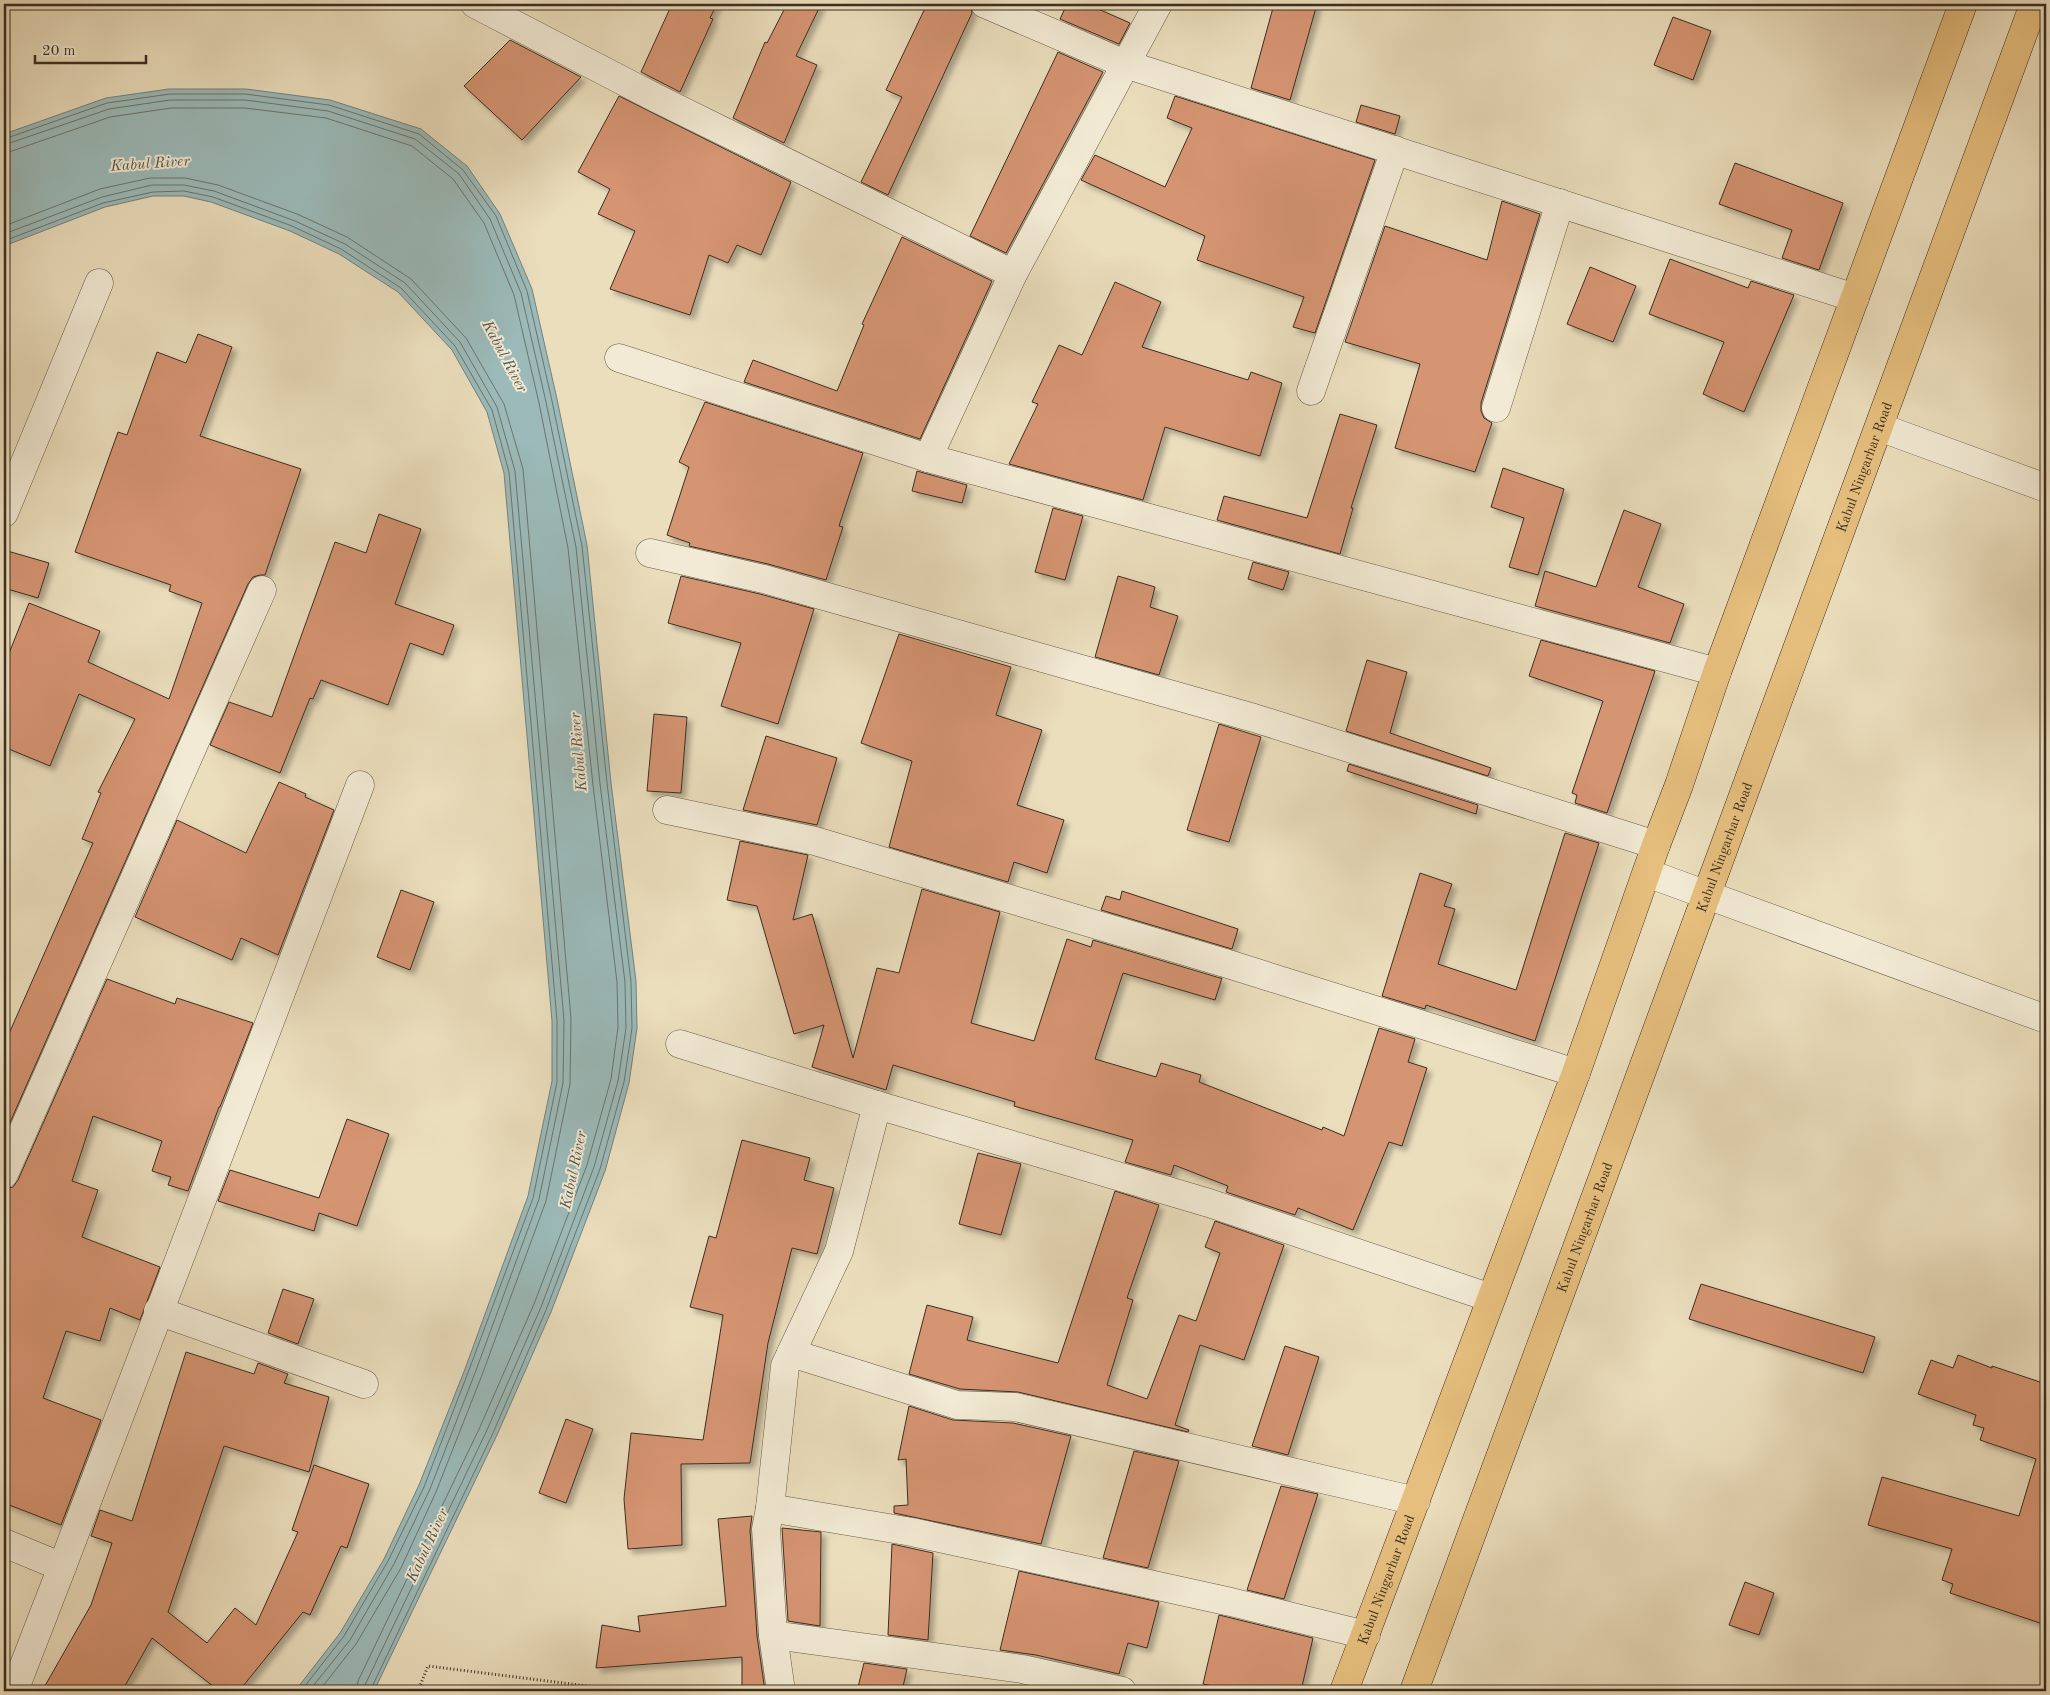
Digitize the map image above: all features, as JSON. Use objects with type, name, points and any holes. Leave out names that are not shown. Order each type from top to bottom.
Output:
[{"type":"highway","name":"Kabul Ningarhar Road","points":[[1344,1691],[1576,1073],[1656,845],[1679,786],[1717,672],[1963,4]]},
{"type":"highway","name":"Kabul Ningarhar Road","points":[[1414,1691],[2034,4]]},
{"type":"street","points":[[475,4],[656,98],[1013,274]]},
{"type":"street","points":[[985,4],[1125,64],[1855,298]]},
{"type":"street","points":[[928,458],[1013,274],[1158,4]]},
{"type":"street","points":[[1311,391],[1396,150]]},
{"type":"street","points":[[1496,408],[1560,203]]},
{"type":"street","points":[[4,513],[99,283]]},
{"type":"street","points":[[619,358],[928,458],[1717,672]]},
{"type":"street","points":[[1879,427],[2046,488]]},
{"type":"street","points":[[650,553],[764,579],[1254,718],[1656,845]]},
{"type":"street","points":[[4,1174],[262,590]]},
{"type":"street","points":[[14,1691],[360,784]]},
{"type":"street","points":[[667,810],[824,843],[1225,963],[1576,1073]]},
{"type":"street","points":[[1647,873],[2046,1019]]},
{"type":"street","points":[[680,1044],[877,1105],[1209,1203],[1491,1298]]},
{"type":"street","points":[[781,1691],[773,1635],[766,1529],[770,1508],[785,1366],[839,1251],[877,1105]]},
{"type":"street","points":[[158,1311],[364,1384]]},
{"type":"street","points":[[791,1353],[956,1405],[1015,1407],[1416,1501]]},
{"type":"street","points":[[770,1508],[912,1532],[1232,1602],[1366,1635]]},
{"type":"street","points":[[4,1543],[62,1567]]},
{"type":"street","points":[[773,1635],[1022,1669],[1122,1691]]},
{"type":"path","points":[[418,1691],[428,1666],[627,1691]]},
{"type":"water","name":"Kabul River","points":[[169,89],[246,89],[330,100],[421,129],[467,166],[500,214],[532,289],[587,545],[611,783],[636,981],[637,1028],[629,1083],[605,1171],[551,1312],[497,1435],[374,1691],[295,1691],[340,1633],[384,1559],[419,1485],[465,1369],[528,1196],[552,1081],[552,1021],[504,473],[487,412],[452,350],[398,292],[339,254],[290,231],[211,202],[184,196],[153,196],[105,207],[4,246],[4,134],[106,98]]},
{"type":"building","points":[[672,4],[717,4],[710,18],[713,19],[680,92],[641,72]]},
{"type":"building","points":[[787,4],[821,4],[796,56],[817,65],[784,143],[733,118],[765,42],[767,43]]},
{"type":"building","points":[[927,4],[970,4],[972,13],[888,195],[861,182],[902,97],[886,90]]},
{"type":"building","points":[[1067,4],[1087,4],[1130,23],[1119,44],[1060,19]]},
{"type":"building","points":[[1274,4],[1317,4],[1290,100],[1251,88]]},
{"type":"building","points":[[1673,17],[1711,31],[1693,80],[1654,65]]},
{"type":"building","points":[[510,40],[581,77],[522,140],[464,86]]},
{"type":"building","points":[[1058,52],[1103,72],[1006,253],[970,236]]},
{"type":"building","points":[[619,96],[791,182],[761,255],[737,245],[728,263],[709,255],[690,315],[610,289],[635,231],[598,214],[610,189],[578,172]]},
{"type":"building","points":[[1175,96],[1375,160],[1315,333],[1293,327],[1304,297],[1197,260],[1205,236],[1081,180],[1095,155],[1165,187],[1192,128],[1167,118]]},
{"type":"building","points":[[1361,105],[1400,116],[1395,134],[1356,122]]},
{"type":"building","points":[[1735,163],[1843,203],[1819,270],[1782,258],[1792,230],[1719,204]]},
{"type":"building","points":[[1502,201],[1540,214],[1481,403],[1481,411],[1484,418],[1492,423],[1475,472],[1395,448],[1420,364],[1345,342],[1385,226],[1487,260]]},
{"type":"building","points":[[902,237],[992,281],[920,439],[744,382],[753,360],[837,391],[864,325],[862,324]]},
{"type":"building","points":[[1670,259],[1748,288],[1751,281],[1794,295],[1744,412],[1703,394],[1724,342],[1649,314]]},
{"type":"building","points":[[1590,267],[1636,286],[1613,342],[1567,324]]},
{"type":"building","points":[[1115,282],[1161,302],[1142,347],[1248,380],[1251,372],[1282,383],[1260,456],[1165,427],[1143,500],[1009,464],[1038,404],[1032,402],[1059,345],[1082,355]]},
{"type":"building","points":[[198,334],[232,347],[200,436],[301,469],[265,575],[253,577],[248,584],[4,1136],[4,1045],[93,843],[82,839],[101,793],[98,792],[135,719],[79,694],[50,766],[4,747],[4,666],[29,603],[100,631],[88,662],[169,699],[202,603],[169,591],[171,585],[75,552],[118,432],[127,435],[157,352],[186,363]]},
{"type":"building","points":[[705,402],[863,453],[839,526],[843,527],[826,580],[768,564],[689,546],[690,543],[667,535],[689,467],[679,462]]},
{"type":"building","points":[[1340,414],[1377,425],[1351,508],[1353,508],[1340,554],[1217,520],[1224,496],[1307,518]]},
{"type":"building","points":[[1503,468],[1564,489],[1538,575],[1509,567],[1524,518],[1491,507]]},
{"type":"building","points":[[917,471],[967,485],[962,503],[912,491]]},
{"type":"building","points":[[1053,508],[1083,516],[1065,580],[1035,572]]},
{"type":"building","points":[[1624,510],[1661,524],[1638,587],[1684,604],[1670,643],[1535,606],[1545,571],[1596,587]]},
{"type":"building","points":[[379,514],[421,529],[395,604],[454,625],[443,655],[410,643],[388,705],[321,680],[313,699],[310,698],[280,773],[210,745],[229,702],[272,717],[335,542],[366,553]]},
{"type":"building","points":[[4,550],[49,563],[38,598],[4,588]]},
{"type":"building","points":[[1253,562],[1289,572],[1283,590],[1248,579]]},
{"type":"building","points":[[681,576],[760,594],[814,609],[778,724],[721,706],[741,643],[668,623]]},
{"type":"building","points":[[1118,576],[1155,587],[1150,607],[1178,616],[1159,675],[1095,657]]},
{"type":"building","points":[[899,634],[1011,667],[996,715],[1042,730],[1017,805],[1064,820],[1047,873],[1014,862],[1008,882],[889,847],[912,761],[861,743]]},
{"type":"building","points":[[1541,640],[1655,671],[1607,813],[1575,803],[1577,795],[1572,793],[1603,701],[1529,676]]},
{"type":"building","points":[[1367,660],[1407,672],[1390,733],[1491,768],[1488,776],[1346,731]]},
{"type":"building","points":[[654,714],[687,717],[681,793],[647,791]]},
{"type":"building","points":[[1219,724],[1261,737],[1229,842],[1187,830]]},
{"type":"building","points":[[766,736],[837,758],[817,825],[743,810]]},
{"type":"building","points":[[1349,764],[1478,805],[1476,814],[1347,771]]},
{"type":"building","points":[[279,782],[306,794],[305,797],[334,810],[278,955],[241,938],[232,960],[135,917],[177,820],[246,853]]},
{"type":"building","points":[[1565,833],[1599,843],[1535,1041],[1426,1005],[1425,1009],[1382,996],[1420,873],[1452,884],[1444,906],[1455,909],[1438,964],[1516,990]]},
{"type":"building","points":[[740,841],[808,855],[793,920],[812,914],[853,1058],[877,968],[899,973],[922,889],[1000,912],[971,1023],[1034,1041],[1067,939],[1091,947],[1093,940],[1222,978],[1215,1000],[1123,973],[1095,1059],[1156,1077],[1161,1063],[1201,1075],[1199,1082],[1322,1130],[1323,1127],[1344,1136],[1379,1028],[1415,1039],[1408,1062],[1427,1068],[1402,1146],[1389,1142],[1353,1230],[1298,1208],[1295,1215],[1226,1192],[1228,1186],[1174,1165],[1171,1175],[1125,1162],[1133,1140],[1014,1106],[1015,1102],[893,1065],[886,1090],[812,1067],[824,1025],[794,1034],[757,906],[727,900]]},
{"type":"building","points":[[401,890],[434,902],[410,970],[377,957]]},
{"type":"building","points":[[1122,891],[1238,929],[1232,949],[1101,910],[1106,896],[1120,900]]},
{"type":"building","points":[[107,979],[175,1004],[177,998],[253,1023],[188,1191],[168,1185],[171,1177],[152,1171],[162,1141],[93,1116],[72,1181],[98,1190],[82,1237],[160,1267],[140,1320],[110,1308],[100,1341],[66,1331],[43,1398],[101,1420],[61,1525],[4,1503],[4,1189],[13,1187],[18,1180]]},
{"type":"building","points":[[347,1119],[389,1134],[357,1226],[319,1213],[314,1231],[218,1201],[230,1170],[319,1198]]},
{"type":"building","points":[[742,1140],[810,1158],[804,1180],[834,1188],[817,1254],[792,1248],[768,1343],[750,1463],[681,1464],[682,1545],[628,1549],[624,1499],[631,1433],[703,1440],[723,1315],[690,1307],[709,1236],[716,1238]]},
{"type":"building","points":[[978,1153],[1021,1164],[1001,1235],[959,1224]]},
{"type":"building","points":[[1115,1191],[1159,1205],[1127,1298],[1133,1300],[1107,1385],[1147,1399],[1179,1315],[1196,1321],[1220,1253],[1205,1247],[1215,1221],[1284,1245],[1244,1360],[1200,1345],[1175,1425],[1189,1430],[1188,1432],[1018,1392],[960,1389],[909,1374],[927,1305],[973,1317],[967,1340],[1058,1363]]},
{"type":"building","points":[[1701,1284],[1875,1337],[1863,1373],[1689,1319]]},
{"type":"building","points":[[283,1289],[314,1299],[298,1344],[268,1333]]},
{"type":"building","points":[[1285,1346],[1319,1357],[1288,1455],[1252,1446]]},
{"type":"building","points":[[186,1352],[254,1374],[258,1363],[288,1374],[284,1383],[329,1397],[309,1472],[224,1446],[168,1612],[207,1643],[235,1608],[256,1625],[298,1532],[292,1530],[314,1465],[369,1484],[347,1548],[341,1546],[310,1615],[303,1612],[239,1691],[219,1691],[152,1638],[122,1691],[42,1691],[91,1605],[112,1543],[91,1536],[100,1510],[132,1521]]},
{"type":"building","points":[[1958,1355],[1992,1368],[1992,1366],[2046,1384],[2046,1625],[1950,1593],[1953,1584],[1942,1580],[1952,1549],[1868,1525],[1882,1477],[2019,1516],[2036,1459],[1980,1440],[1984,1428],[1973,1425],[1976,1415],[1918,1394],[1931,1360],[1953,1368]]},
{"type":"building","points":[[909,1406],[953,1420],[1013,1423],[1071,1436],[1041,1544],[894,1513],[894,1506],[908,1505],[906,1459],[898,1460]]},
{"type":"building","points":[[566,1419],[593,1429],[566,1503],[539,1493]]},
{"type":"building","points":[[1134,1451],[1179,1461],[1148,1568],[1103,1558]]},
{"type":"building","points":[[1281,1486],[1318,1494],[1284,1599],[1247,1590]]},
{"type":"building","points":[[752,1516],[750,1530],[757,1636],[765,1691],[742,1691],[742,1657],[596,1668],[602,1625],[640,1632],[638,1616],[726,1606],[718,1519]]},
{"type":"building","points":[[782,1528],[821,1532],[820,1626],[788,1621]]},
{"type":"building","points":[[892,1544],[933,1553],[928,1640],[888,1635]]},
{"type":"building","points":[[1019,1571],[1159,1602],[1147,1648],[1128,1643],[1119,1674],[1036,1655],[1000,1650]]},
{"type":"building","points":[[1745,1582],[1774,1593],[1759,1635],[1729,1625]]},
{"type":"building","points":[[1219,1615],[1313,1638],[1301,1691],[1236,1691],[1203,1684]]},
{"type":"building","points":[[864,1663],[907,1669],[902,1691],[857,1691]]}]
